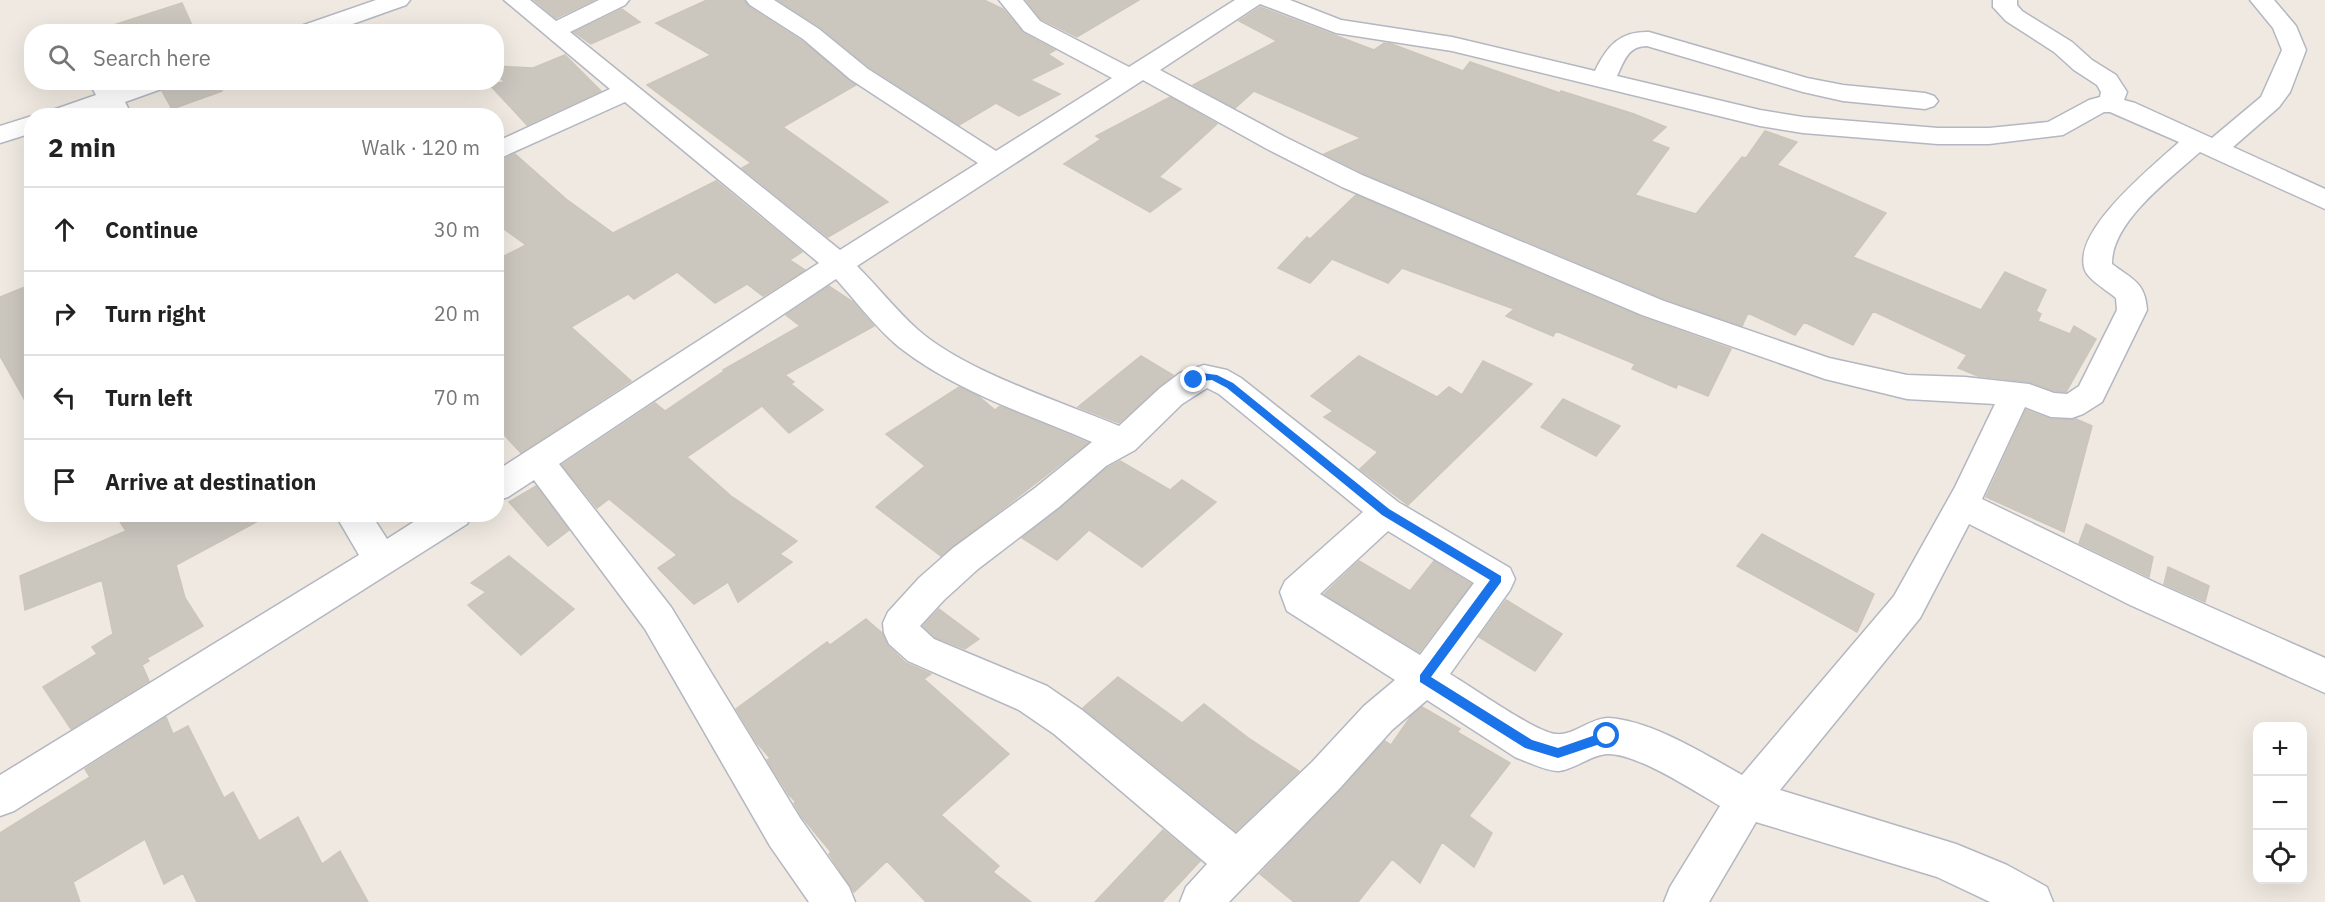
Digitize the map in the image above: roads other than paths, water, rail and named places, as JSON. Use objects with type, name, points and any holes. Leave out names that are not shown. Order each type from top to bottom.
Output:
[{"type":"street","points":[[329,24],[398,0]]},
{"type":"street","points":[[516,0],[839,264],[908,337],[938,360],[984,383],[1122,441]]},
{"type":"street","points":[[554,31],[617,0]]},
{"type":"street","points":[[758,0],[811,34],[859,74],[892,93],[996,163]]},
{"type":"street","points":[[1011,0],[1032,26],[1136,74],[1352,181],[1653,308],[1825,368],[1907,387],[1965,389],[2029,396],[2051,405],[2072,406],[2091,393],[2132,310],[2132,294],[2098,268],[2098,252],[2103,239],[2127,208],[2204,146],[2270,102],[2277,92],[2294,50],[2284,26],[2262,0]]},
{"type":"street","points":[[504,483],[839,264],[1251,0]]},
{"type":"street","points":[[1269,0],[1336,26],[1452,44],[1717,108],[1803,125],[1938,136],[1989,136],[2054,129],[2098,105],[2110,104],[2126,108],[2325,200]]},
{"type":"street","points":[[2006,0],[2005,7],[2014,16],[2063,47],[2083,65],[2108,80],[2114,92],[2110,104]]},
{"type":"street","points":[[1603,80],[1616,52],[1627,40],[1635,37],[1649,39],[1803,85],[1843,93],[1925,101]]},
{"type":"street","points":[[1717,108],[1748,68]]},
{"type":"street","points":[[83,108],[136,90]]},
{"type":"street","points":[[504,148],[627,91]]},
{"type":"street","points":[[0,135],[24,127]]},
{"type":"street","points":[[1201,902],[1237,862],[1326,775],[1378,718],[1424,679],[1497,579],[1386,512],[1230,386],[1214,377],[1202,376],[1162,404],[1122,441],[1102,451],[1040,503],[1000,531],[916,604],[902,623],[902,633],[921,650],[1033,698],[1068,722],[1237,862]]},
{"type":"street","points":[[1685,902],[1747,800],[1907,607],[1962,505],[2015,395]]},
{"type":"street","points":[[538,461],[658,618],[785,832],[834,902]]},
{"type":"street","points":[[1962,505],[2143,594],[2325,676]]},
{"type":"street","points":[[1386,512],[1298,592],[1300,600],[1529,744],[1558,753],[1607,736],[1640,743],[1692,768],[1747,800],[1941,858],[1992,880],[2032,902]]},
{"type":"street","points":[[357,522],[382,561]]},
{"type":"street","points":[[0,797],[443,522]]}]
